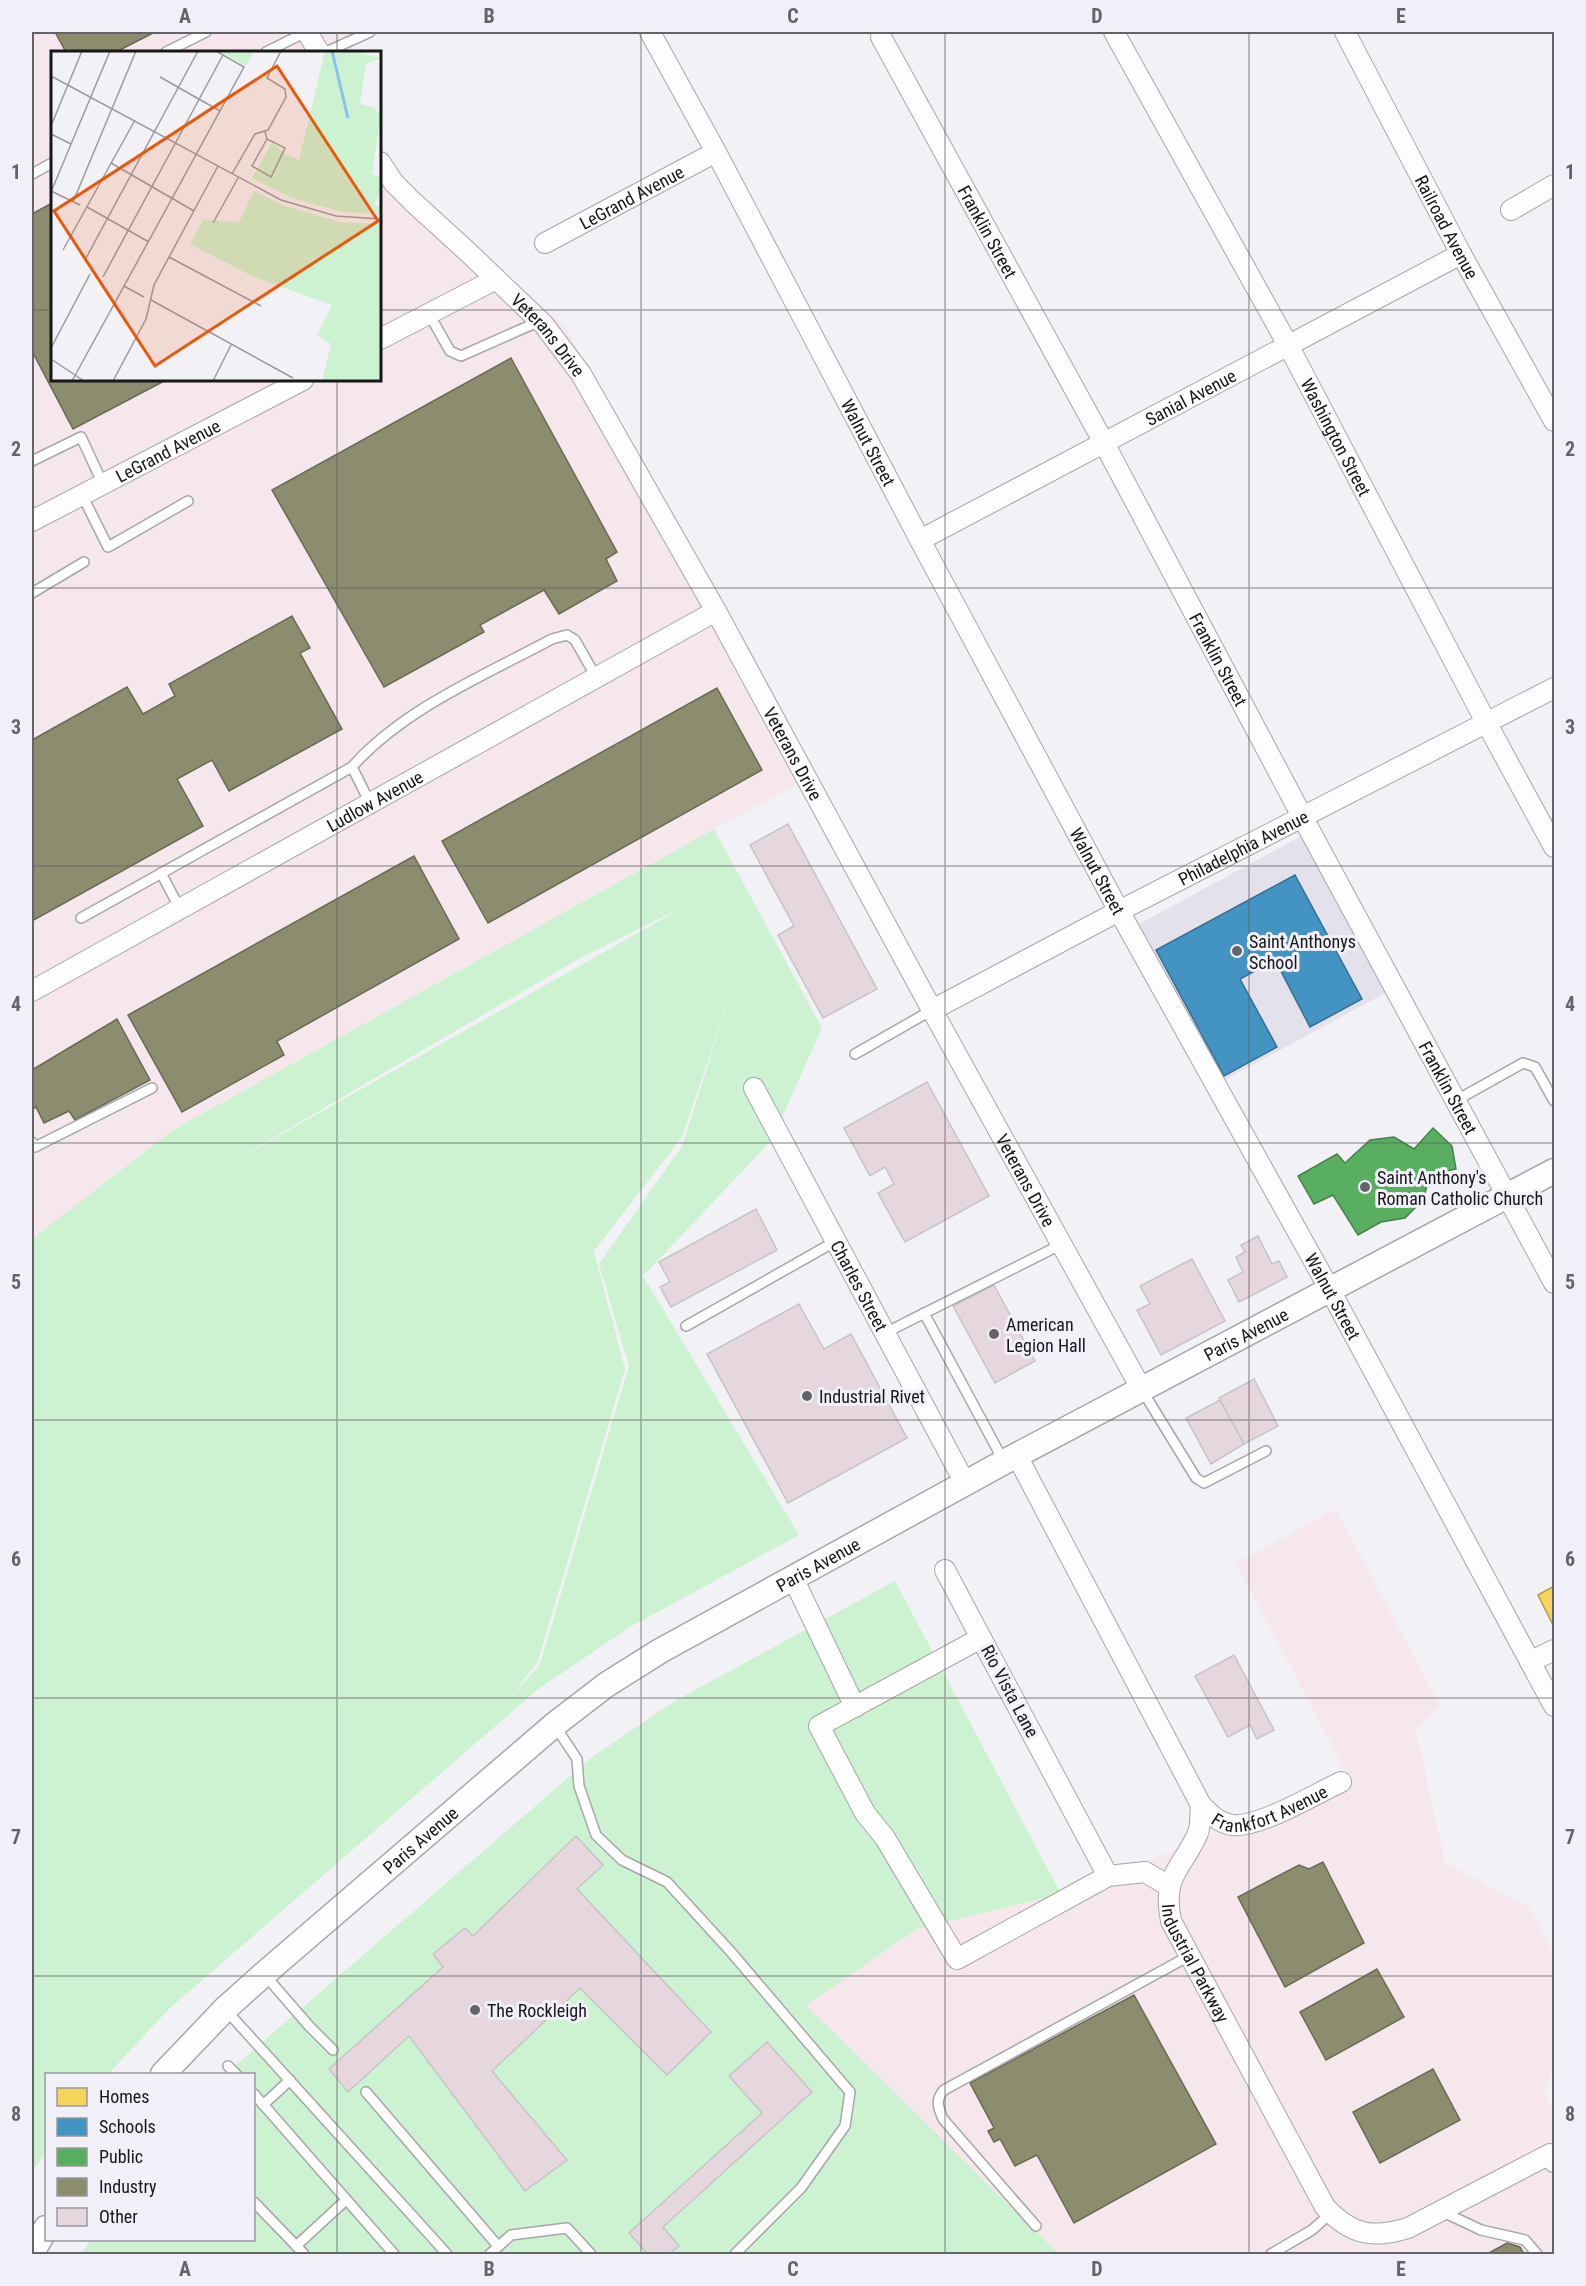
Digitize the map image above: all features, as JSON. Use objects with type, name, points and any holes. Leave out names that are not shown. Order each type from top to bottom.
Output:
[{"type":"street","points":[[307,32],[317,51]]},
{"type":"street","name":"Walnut Street","points":[[650,32],[1119,911],[1330,1290],[1554,1706]]},
{"type":"street","name":"Washington Street","points":[[1114,32],[1288,345],[1554,847]]},
{"type":"street","name":"Railroad Avenue","points":[[1345,32],[1461,254],[1554,422]]},
{"type":"street","name":"Franklin Street","points":[[881,37],[1104,443],[1554,1283]]},
{"type":"street","name":"LeGrand Avenue","points":[[545,243],[716,152]]},
{"type":"street","name":"Veterans Drive","points":[[381,164],[394,183],[413,202],[540,321],[581,374],[716,611],[932,1010],[1143,1390]]},
{"type":"street","points":[[1511,210],[1554,185]]},
{"type":"street","name":"Sanial Avenue","points":[[920,540],[1461,254]]},
{"type":"street","points":[[381,338],[496,279]]},
{"type":"street","name":"LeGrand Avenue","points":[[33,517],[82,495],[301,381]]},
{"type":"street","name":"Ludlow Avenue","points":[[32,991],[716,611]]},
{"type":"street","name":"Philadelphia Avenue","points":[[932,1010],[1119,911],[1554,688]]},
{"type":"street","name":"Charles Street","points":[[754,1088],[965,1483]]},
{"type":"street","name":"Paris Avenue","points":[[164,2073],[225,2009],[327,1919],[554,1725],[606,1685],[660,1651],[965,1483],[1554,1171]]},
{"type":"street","points":[[1010,1459],[1201,1805]]},
{"type":"street","points":[[945,1570],[981,1638]]},
{"type":"street","points":[[793,1578],[855,1707]]},
{"type":"street","name":"Rio Vista Lane","points":[[981,1638],[1108,1876],[957,1959],[885,1838],[865,1813],[819,1726],[855,1707],[981,1638]]},
{"type":"street","points":[[1530,1662],[1554,1650]]},
{"type":"street","name":"Frankfort Avenue","points":[[1201,1805],[1215,1818],[1231,1825],[1253,1823],[1341,1782]]},
{"type":"street","name":"Industrial Parkway","points":[[1201,1805],[1199,1831],[1169,1886],[1167,1900],[1171,1921],[1325,2207],[1350,2227],[1367,2234],[1387,2235],[1408,2228],[1552,2158]]},
{"type":"street","points":[[1108,1876],[1145,1872],[1169,1886]]},
{"type":"street","points":[[32,2253],[45,2230]]},
{"type":"lane","points":[[168,51],[206,32]]},
{"type":"lane","points":[[268,51],[307,32]]},
{"type":"lane","points":[[328,51],[370,32]]},
{"type":"lane","points":[[32,174],[51,164]]},
{"type":"lane","points":[[429,314],[450,351],[461,356],[540,321]]},
{"type":"lane","points":[[32,461],[81,437],[103,484]]},
{"type":"lane","points":[[82,495],[108,547],[188,501]]},
{"type":"lane","points":[[32,593],[84,562]]},
{"type":"lane","points":[[81,918],[352,767],[367,750],[399,724],[552,639],[567,635],[575,640],[596,677]]},
{"type":"lane","points":[[352,767],[370,802]]},
{"type":"lane","points":[[161,873],[180,909]]},
{"type":"lane","points":[[855,1054],[932,1010]]},
{"type":"lane","points":[[1455,1101],[1523,1063],[1535,1067],[1554,1101]]},
{"type":"lane","points":[[32,1142],[35,1147],[152,1088]]},
{"type":"lane","points":[[686,1326],[836,1241]]},
{"type":"lane","points":[[885,1333],[1062,1244]]},
{"type":"lane","points":[[924,1313],[1010,1459]]},
{"type":"lane","points":[[1143,1390],[1196,1478],[1204,1483],[1266,1451]]},
{"type":"lane","points":[[554,1725],[577,1759],[579,1786],[596,1835],[622,1860],[668,1882],[850,2092],[845,2126],[801,2187],[735,2254]]},
{"type":"lane","points":[[1036,2226],[943,2119],[936,2104],[939,2096],[944,2090],[1190,1956]]},
{"type":"lane","points":[[269,1970],[333,2050]]},
{"type":"lane","points":[[225,2009],[447,2254]]},
{"type":"lane","points":[[228,2066],[235,2073]]},
{"type":"lane","points":[[263,2105],[290,2080]]},
{"type":"lane","points":[[366,2092],[498,2246]]},
{"type":"lane","points":[[255,2095],[394,2254]]},
{"type":"lane","points":[[296,2246],[346,2200]]},
{"type":"lane","points":[[255,2203],[304,2254]]},
{"type":"lane","points":[[1441,2211],[1481,2230],[1525,2240],[1537,2254]]},
{"type":"lane","points":[[1271,2254],[1312,2230],[1331,2213]]},
{"type":"lane","points":[[490,2254],[511,2235],[567,2228],[591,2254]]},
{"type":"shaded area","points":[[32,32],[361,32],[321,51],[51,51],[51,381],[381,381],[381,161],[565,326],[812,777],[714,829],[173,1130],[32,1239]]},
{"type":"shaded area","points":[[1305,834],[1389,991],[1223,1081],[1139,924]]},
{"type":"shaded area","points":[[1336,1509],[1440,1705],[1416,1731],[1445,1862],[1530,1908],[1554,1955],[1554,2067],[1544,2090],[1554,2113],[1554,2254],[1059,2254],[805,2005],[917,1929],[1061,1894],[1351,1782],[1236,1563]]},
{"type":"green space","points":[[714,829],[822,1028],[772,1140],[643,1276],[799,1535],[630,1627],[537,1690],[170,2008],[109,2073],[45,2073],[45,2153],[32,2173],[32,1239],[173,1130]],"holes":[[[673,913],[206,1177],[580,958]],[[730,996],[682,1146],[599,1264],[629,1366],[540,1664],[509,1700],[538,1661],[625,1369],[594,1251],[682,1137]]]},
{"type":"green space","points":[[895,1581],[1061,1894],[917,1929],[806,2005],[1059,2254],[81,2254],[90,2241],[255,2241],[255,2073],[227,2073],[592,1757],[675,1701]]},
{"type":"building: Homes","points":[[1554,1586],[1554,1624],[1553,1625],[1538,1595]]},
{"type":"building: Schools","points":[[1295,875],[1362,999],[1310,1027],[1275,960],[1240,979],[1277,1047],[1224,1076],[1156,950]]},
{"type":"building: Public","points":[[1433,1128],[1452,1146],[1456,1169],[1429,1175],[1424,1199],[1405,1218],[1381,1222],[1358,1235],[1333,1195],[1314,1204],[1298,1176],[1337,1154],[1345,1163],[1370,1140],[1394,1137],[1414,1149]]},
{"type":"building: Industry","points":[[55,32],[155,32],[118,51],[65,51]]},
{"type":"building: Industry","points":[[51,204],[51,381],[164,381],[73,429],[32,351],[32,214]]},
{"type":"building: Industry","points":[[511,358],[617,552],[606,559],[617,581],[559,614],[544,590],[480,625],[484,632],[384,687],[272,490]]},
{"type":"building: Industry","points":[[292,616],[310,648],[300,653],[342,729],[229,791],[212,760],[177,779],[203,826],[32,921],[32,740],[127,687],[143,714],[175,696],[169,684]]},
{"type":"building: Industry","points":[[717,688],[762,770],[488,923],[442,841]]},
{"type":"building: Industry","points":[[414,856],[459,939],[277,1041],[284,1055],[182,1112],[128,1015]]},
{"type":"building: Industry","points":[[117,1019],[150,1080],[75,1120],[69,1111],[44,1123],[36,1107],[32,1110],[32,1070]]},
{"type":"building: Industry","points":[[1323,1862],[1364,1943],[1285,1987],[1238,1897],[1299,1865],[1309,1869]]},
{"type":"building: Industry","points":[[1377,1969],[1404,2017],[1326,2060],[1300,2012]]},
{"type":"building: Industry","points":[[1134,1995],[1216,2144],[1074,2223],[1037,2155],[1015,2166],[1000,2139],[994,2142],[988,2131],[994,2128],[970,2083]]},
{"type":"building: Industry","points":[[1433,2069],[1460,2120],[1380,2163],[1353,2112]]},
{"type":"building: Industry","points":[[1507,2243],[1520,2247],[1524,2254],[1487,2254]]},
{"type":"building: Other","points":[[788,824],[877,989],[823,1018],[778,935],[794,926],[750,845]]},
{"type":"building: Other","points":[[927,1082],[989,1196],[905,1242],[878,1193],[894,1184],[885,1167],[870,1176],[844,1128]]},
{"type":"building: Other","points":[[756,1209],[777,1250],[671,1307],[660,1287],[670,1282],[659,1262]]},
{"type":"building: Other","points":[[1258,1236],[1272,1264],[1279,1261],[1287,1277],[1239,1302],[1228,1280],[1243,1272],[1236,1257],[1245,1252],[1241,1245]]},
{"type":"building: Other","points":[[1192,1259],[1225,1321],[1161,1355],[1137,1310],[1150,1304],[1140,1286]]},
{"type":"building: Other","name":"American Legion Hall","points":[[994,1285],[1035,1361],[995,1383],[953,1306]]},
{"type":"building: Other","name":"Industrial Rivet","points":[[799,1304],[824,1349],[851,1334],[907,1438],[788,1503],[707,1354]]},
{"type":"building: Other","points":[[1254,1379],[1278,1426],[1244,1444],[1219,1398]]},
{"type":"building: Other","points":[[1220,1400],[1244,1444],[1211,1464],[1186,1418]]},
{"type":"building: Other","points":[[1234,1655],[1274,1730],[1257,1739],[1250,1725],[1228,1737],[1195,1676]]},
{"type":"building: Other","name":"The Rockleigh","points":[[576,1836],[603,1865],[577,1889],[711,2032],[667,2075],[580,1988],[492,2071],[567,2160],[525,2191],[409,2036],[348,2092],[329,2069],[443,1967],[433,1954],[465,1928],[473,1936]]},
{"type":"building: Other","points":[[767,2042],[812,2092],[663,2227],[679,2246],[669,2254],[648,2254],[629,2233],[762,2113],[729,2076]]},
{"type":"place","name":"Saint Anthonys School","points":[[1237,951]]},
{"type":"place","name":"Saint Anthony's Roman Catholic Church","points":[[1365,1187]]},
{"type":"place","name":"American Legion Hall","points":[[994,1334]]},
{"type":"place","name":"Industrial Rivet","points":[[807,1396]]},
{"type":"place","name":"The Rockleigh","points":[[475,2010]]}]
